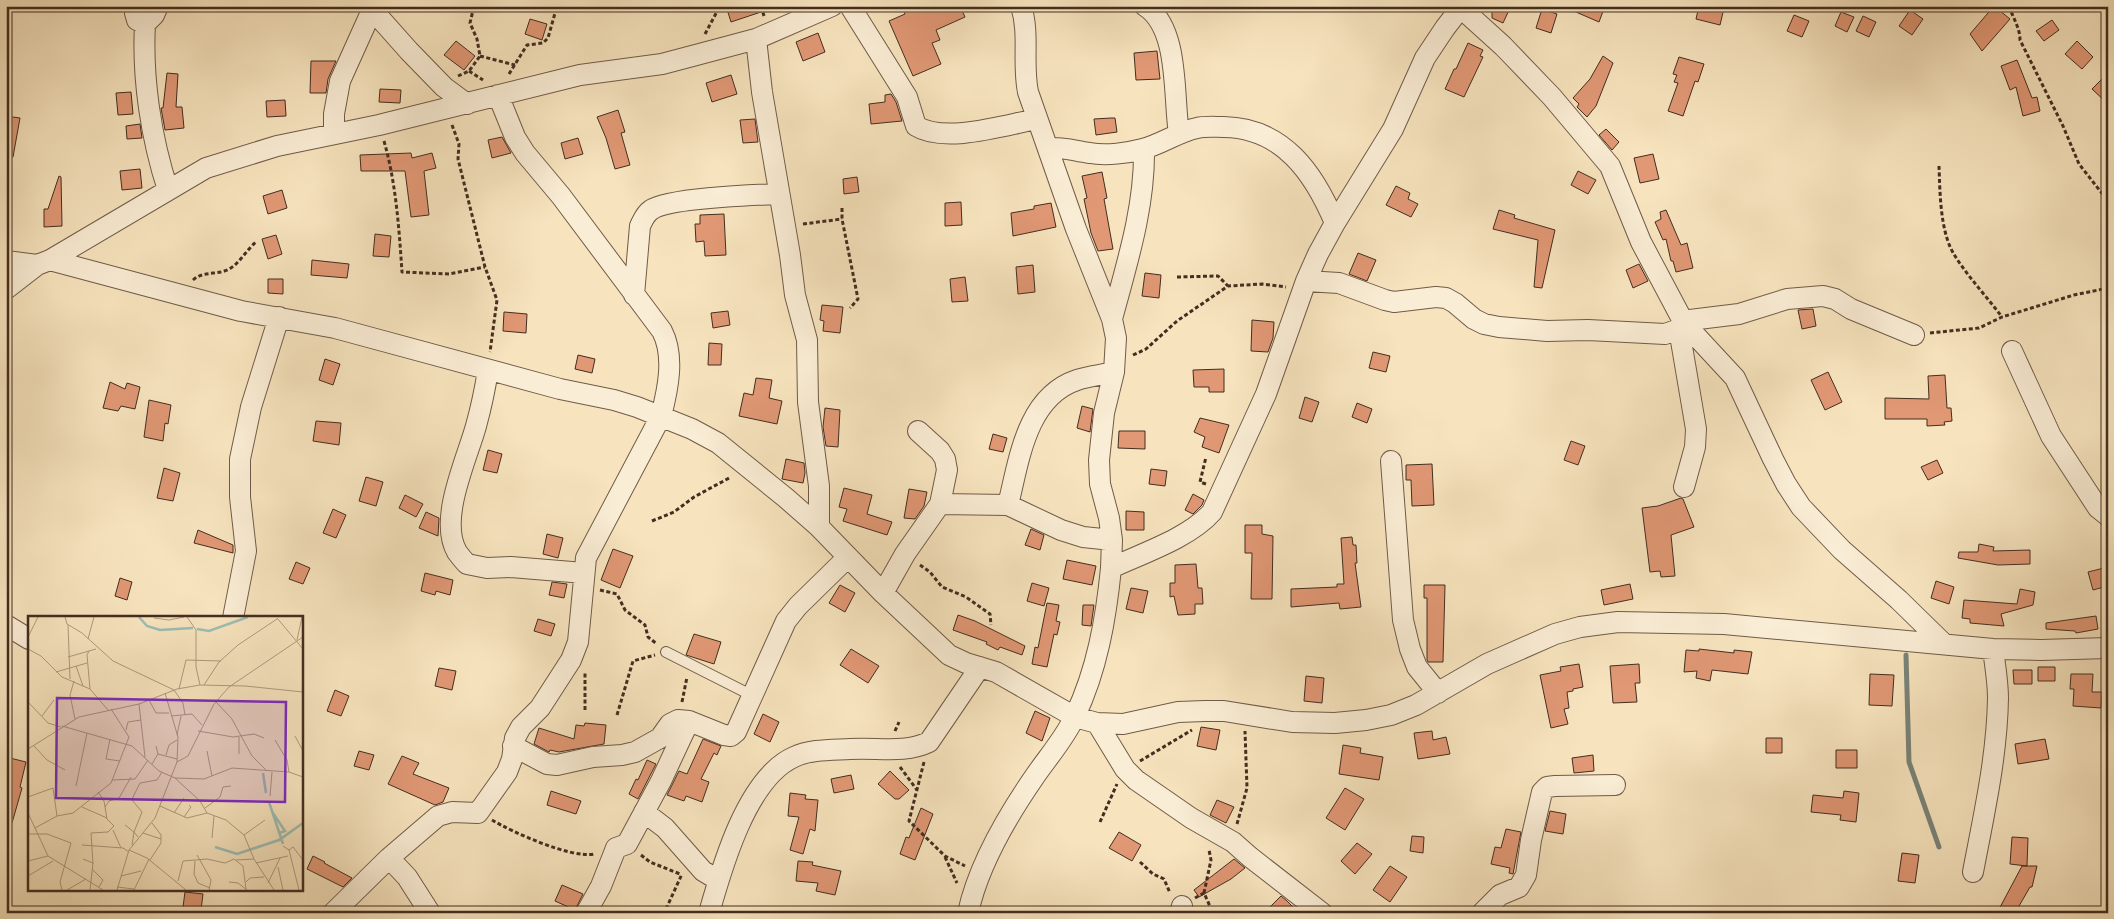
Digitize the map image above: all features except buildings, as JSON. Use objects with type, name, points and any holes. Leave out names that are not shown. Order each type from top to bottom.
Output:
[{"type":"street","points":[[135,6],[134,13],[137,20],[145,24]]},
{"type":"street","points":[[158,6],[154,15],[145,24],[144,41],[150,110],[159,164],[168,190]]},
{"type":"street","points":[[6,289],[43,263],[206,168],[277,146],[379,125],[580,75],[654,65],[696,55],[756,39],[832,6]]},
{"type":"street","points":[[850,6],[907,97],[916,126],[925,132],[970,133],[1036,119]]},
{"type":"street","points":[[968,913],[999,832],[1075,716],[1102,638],[1111,568],[1112,540],[1109,518],[1100,484],[1099,460],[1104,413],[1115,366],[1116,338],[1112,319],[1073,221],[1049,148],[1036,119],[1025,77],[1026,25],[1021,6]]},
{"type":"street","points":[[1145,6],[1154,12],[1160,20],[1168,42],[1174,73],[1179,134]]},
{"type":"street","points":[[1111,568],[1189,532],[1202,523],[1212,512],[1266,394],[1306,281],[1335,223],[1393,130],[1425,58],[1461,7],[1498,41],[1552,97],[1610,166],[1641,242],[1682,326],[1696,429],[1695,447],[1684,487]]},
{"type":"street","points":[[334,133],[334,114],[340,81],[371,8],[444,87],[467,104]]},
{"type":"street","points":[[756,39],[778,194],[795,295],[807,340],[808,402],[819,486],[819,527]]},
{"type":"street","points":[[335,912],[389,858],[438,816],[452,812],[478,813],[507,772],[515,738],[521,727],[540,708],[571,660],[578,642],[586,558],[661,416],[667,394],[669,349],[662,331],[561,196],[525,153],[515,138],[498,94]]},
{"type":"street","points":[[1049,148],[1064,147],[1091,154],[1114,153],[1144,149],[1198,128],[1244,128],[1268,138],[1296,157],[1320,190],[1335,223]]},
{"type":"street","points":[[1112,319],[1140,209],[1144,178],[1144,149]]},
{"type":"street","points":[[634,295],[640,226],[644,216],[652,209],[711,198],[778,194]]},
{"type":"street","points":[[6,261],[43,263],[178,293],[240,311],[279,316],[335,328],[560,389],[614,400],[661,416],[718,443],[753,469],[819,527],[883,593],[950,655],[966,663],[996,672],[1075,716],[1097,723],[1123,724],[1178,712],[1205,711],[1224,711],[1272,720],[1314,723],[1366,720],[1391,715],[1416,705],[1487,664],[1555,634],[1599,624],[1644,622],[1724,624],[1993,649],[2108,648]]},
{"type":"street","points":[[1306,281],[1339,283],[1394,302],[1436,297],[1446,298],[1474,319],[1484,324],[1547,331],[1588,330],[1665,334],[1700,318],[1739,314],[1787,300],[1823,296],[1835,299],[1851,309],[1914,335]]},
{"type":"street","points":[[233,616],[246,551],[240,498],[240,459],[250,407],[279,316]]},
{"type":"street","points":[[1682,326],[1735,378],[1773,460],[1801,507],[1842,550],[1899,600],[1943,643]]},
{"type":"street","points":[[2012,352],[2051,436],[2098,508],[2108,516]]},
{"type":"street","points":[[1008,505],[1028,430],[1036,415],[1057,391],[1076,380],[1115,366]]},
{"type":"street","points":[[488,370],[476,427],[459,482],[451,518],[452,536],[456,551],[466,564],[487,568],[511,567],[583,580]]},
{"type":"street","points":[[883,593],[905,554],[940,504],[947,470],[945,459],[940,451],[918,431]]},
{"type":"street","points":[[1392,461],[1403,620],[1410,650],[1417,667],[1438,693]]},
{"type":"street","points":[[940,504],[1008,505],[1061,530],[1083,537],[1112,540]]},
{"type":"street","points":[[514,746],[547,764],[557,765],[593,757],[635,752],[660,738],[670,724],[684,720],[731,736],[736,732],[786,621],[798,606],[848,557]]},
{"type":"street","points":[[6,625],[28,638]]},
{"type":"street","points":[[1973,872],[1992,774],[1997,729],[1998,696],[1993,649]]},
{"type":"street","points":[[709,913],[718,880],[747,806],[759,788],[776,769],[794,756],[817,751],[853,748],[901,750],[916,748],[929,742],[980,667]]},
{"type":"street","points":[[586,913],[601,886],[616,848],[626,844],[644,812],[684,720]]},
{"type":"street","points":[[1097,723],[1125,769],[1136,780],[1191,818],[1233,842],[1322,913]]},
{"type":"street","points":[[1482,913],[1500,895],[1519,887],[1526,875],[1531,840],[1542,792],[1547,788],[1555,786],[1614,785]]},
{"type":"street","points":[[644,812],[665,828],[689,868],[703,871],[718,880]]},
{"type":"street","points":[[389,858],[407,877],[430,913]]},
{"type":"lane","points":[[666,652],[753,696]]},
{"type":"path","points":[[444,87],[459,75],[469,71],[480,56],[477,39],[470,23],[474,6]]},
{"type":"path","points":[[498,94],[527,45],[543,43],[548,38],[556,6]]},
{"type":"path","points":[[696,55],[720,6]]},
{"type":"path","points":[[2009,6],[2014,23],[2020,30],[2020,40],[2079,164],[2108,201]]},
{"type":"path","points":[[480,56],[515,65]]},
{"type":"path","points":[[447,109],[460,144],[458,159],[485,267],[497,300],[488,370]]},
{"type":"path","points":[[379,125],[390,160],[402,272],[449,274],[485,267]]},
{"type":"path","points":[[1939,166],[1941,205],[1947,235],[1954,255],[2002,317]]},
{"type":"path","points":[[842,208],[842,219],[858,299],[850,308]]},
{"type":"path","points":[[785,227],[842,219]]},
{"type":"path","points":[[178,293],[199,275],[228,270],[256,242]]},
{"type":"path","points":[[1178,277],[1218,276],[1228,286]]},
{"type":"path","points":[[1115,366],[1146,349],[1177,321],[1228,286],[1262,284],[1295,288],[1306,281]]},
{"type":"path","points":[[1914,335],[1978,328],[2002,317],[2074,295],[2108,288]]},
{"type":"path","points":[[652,522],[674,512],[694,497],[725,479],[753,469]]},
{"type":"path","points":[[905,554],[930,572],[942,587],[966,597],[990,614],[991,625]]},
{"type":"path","points":[[583,580],[617,594],[626,610],[645,625],[648,637],[666,652]]},
{"type":"path","points":[[617,715],[633,661],[666,652]]},
{"type":"path","points":[[684,720],[689,664]]},
{"type":"path","points":[[1233,842],[1246,788],[1244,716]]},
{"type":"path","points":[[1100,822],[1125,769],[1191,732]]},
{"type":"path","points":[[929,742],[910,821],[945,856]]},
{"type":"path","points":[[478,813],[511,831],[580,855],[588,855]]},
{"type":"path","points":[[626,844],[650,862],[689,868],[666,909]]},
{"type":"path","points":[[1204,893],[1212,860],[1208,846]]},
{"type":"waterway","points":[[1906,655],[1909,762],[1939,847]]}]
